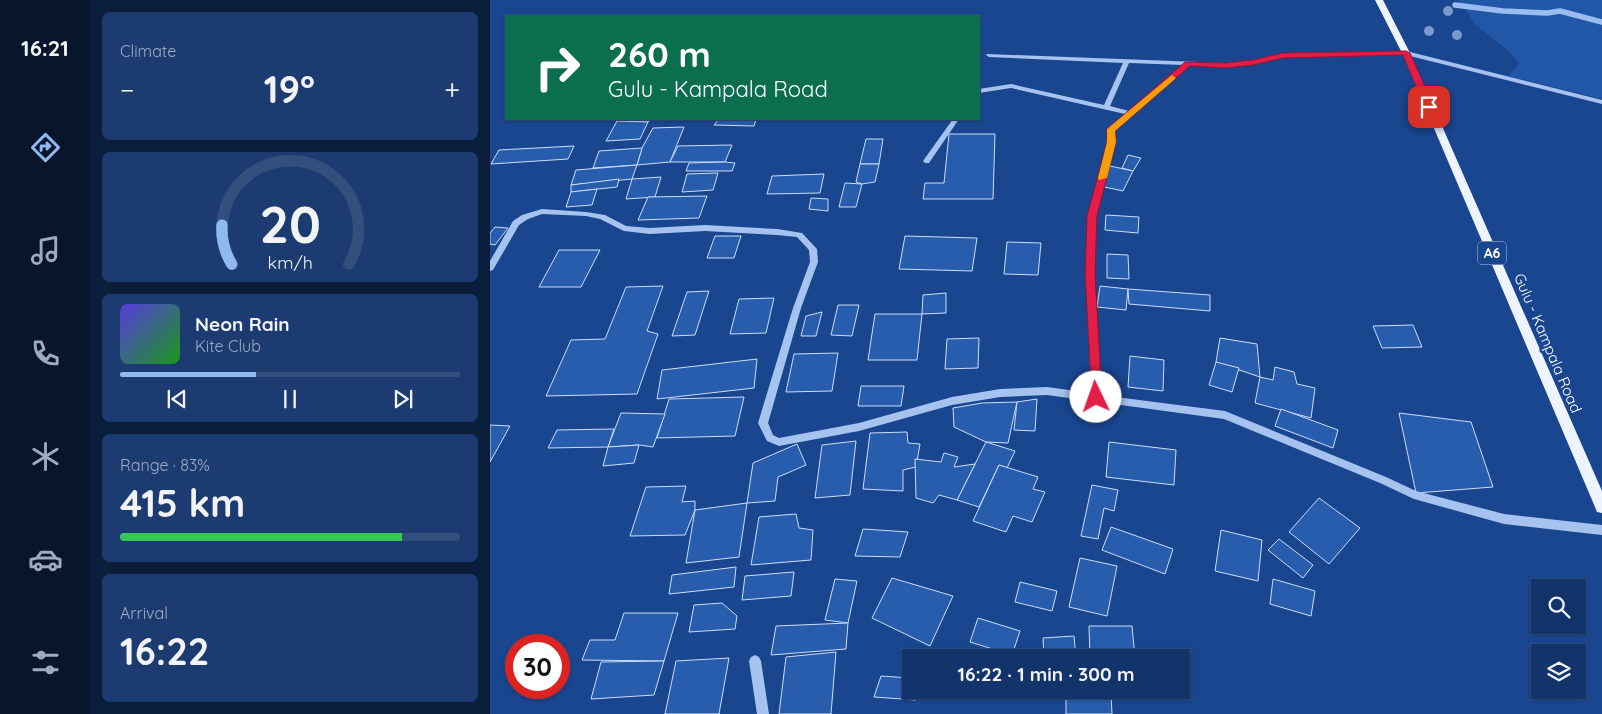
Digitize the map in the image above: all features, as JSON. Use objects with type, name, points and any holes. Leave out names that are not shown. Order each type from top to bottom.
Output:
[{"type":"main road","name":"Gulu - Kampala Road","points":[[1379,0],[1406,53],[1602,507]]},
{"type":"street","points":[[989,55],[1225,65],[1253,62],[1283,55],[1406,53],[1602,102]]},
{"type":"street","points":[[1106,107],[1127,61]]},
{"type":"street","points":[[1096,397],[1090,274],[1092,216],[1112,142],[1110,130],[1188,64]]},
{"type":"street","points":[[980,91],[1011,86],[1130,113]]},
{"type":"street","points":[[927,161],[955,120]]},
{"type":"street","points":[[490,268],[516,223],[525,217],[542,212],[586,214],[602,217],[624,228],[650,231],[705,228],[800,235],[813,249],[814,262],[794,317],[763,423],[770,438],[779,442],[859,427],[952,401],[1000,393],[1047,391],[1225,415],[1428,499],[1504,519],[1602,530]]},
{"type":"street","points":[[755,661],[763,714]]},
{"type":"shaded area","points":[[1459,0],[1602,0],[1602,99],[1509,76],[1519,63],[1510,52],[1476,25]]},
{"type":"building","points":[[618,120],[650,120],[648,122]]},
{"type":"building","points":[[718,120],[756,120],[754,126],[714,125]]},
{"type":"building","points":[[617,121],[648,122],[640,139],[606,141]]},
{"type":"building","points":[[684,127],[670,162],[637,165],[642,148],[653,128]]},
{"type":"building","points":[[949,134],[995,134],[993,199],[923,199],[925,183],[944,183]]},
{"type":"building","points":[[866,139],[883,139],[879,164],[860,164]]},
{"type":"building","points":[[732,145],[725,162],[670,162],[678,146]]},
{"type":"building","points":[[574,146],[568,159],[491,164],[499,150]]},
{"type":"building","points":[[642,148],[637,165],[593,168],[599,151]]},
{"type":"building","points":[[1128,155],[1141,158],[1133,171],[1122,168]]},
{"type":"building","points":[[689,163],[735,163],[732,171],[686,171]]},
{"type":"building","points":[[860,164],[879,164],[875,182],[862,184],[856,182]]},
{"type":"building","points":[[637,165],[632,179],[571,185],[576,170]]},
{"type":"building","points":[[1110,166],[1133,171],[1123,191],[1100,186]]},
{"type":"building","points":[[718,173],[713,190],[682,192],[687,174]]},
{"type":"building","points":[[824,174],[820,193],[767,194],[772,176]]},
{"type":"building","points":[[661,177],[655,197],[626,199],[632,179]]},
{"type":"building","points":[[619,179],[617,187],[571,192],[571,185]]},
{"type":"building","points":[[845,183],[862,184],[856,207],[839,207]]},
{"type":"building","points":[[597,189],[592,205],[566,207],[571,192]]},
{"type":"building","points":[[707,196],[699,218],[638,220],[648,197]]},
{"type":"building","points":[[811,198],[828,199],[828,211],[809,209]]},
{"type":"building","points":[[1106,215],[1139,217],[1138,233],[1105,230]]},
{"type":"building","points":[[495,227],[508,228],[495,245],[490,244],[490,233]]},
{"type":"building","points":[[715,236],[741,236],[734,258],[707,258]]},
{"type":"building","points":[[905,236],[977,238],[972,271],[899,269]]},
{"type":"building","points":[[1007,242],[1041,243],[1038,275],[1004,274]]},
{"type":"building","points":[[559,250],[600,250],[581,287],[539,287]]},
{"type":"building","points":[[1107,254],[1128,255],[1129,279],[1107,278]]},
{"type":"building","points":[[663,286],[647,331],[658,334],[637,394],[546,396],[571,340],[605,339],[626,287]]},
{"type":"building","points":[[1100,286],[1128,289],[1126,310],[1097,307]]},
{"type":"building","points":[[1128,289],[1210,295],[1210,311],[1129,304]]},
{"type":"building","points":[[709,291],[695,335],[672,336],[687,292]]},
{"type":"building","points":[[946,293],[946,313],[922,314],[923,295]]},
{"type":"building","points":[[774,298],[766,333],[730,334],[739,299]]},
{"type":"building","points":[[838,305],[859,305],[852,336],[831,335]]},
{"type":"building","points":[[822,312],[816,336],[801,336],[806,316]]},
{"type":"building","points":[[875,314],[922,314],[917,360],[868,360]]},
{"type":"building","points":[[1413,325],[1422,347],[1382,348],[1373,326]]},
{"type":"building","points":[[979,338],[978,368],[945,369],[947,339]]},
{"type":"building","points":[[1220,338],[1257,344],[1260,377],[1216,362]]},
{"type":"building","points":[[838,353],[832,391],[786,392],[794,354]]},
{"type":"building","points":[[1130,356],[1164,360],[1163,391],[1128,387]]},
{"type":"building","points":[[757,359],[754,388],[657,399],[662,370]]},
{"type":"building","points":[[1216,362],[1239,368],[1232,392],[1209,385]]},
{"type":"building","points":[[1275,367],[1294,372],[1297,384],[1315,388],[1311,418],[1255,403],[1260,377],[1273,380]]},
{"type":"building","points":[[861,386],[904,386],[901,406],[858,406]]},
{"type":"building","points":[[744,397],[735,436],[657,438],[669,399]]},
{"type":"building","points":[[1037,399],[1035,431],[1014,430],[1017,402]]},
{"type":"building","points":[[1017,402],[1008,443],[986,442],[954,427],[953,408],[982,403]]},
{"type":"building","points":[[1281,409],[1338,430],[1333,448],[1275,426]]},
{"type":"building","points":[[621,413],[665,414],[653,447],[639,445],[608,447]]},
{"type":"building","points":[[1399,413],[1471,422],[1493,487],[1416,493]]},
{"type":"building","points":[[490,425],[510,426],[490,462]]},
{"type":"building","points":[[614,429],[608,447],[548,448],[557,430]]},
{"type":"building","points":[[907,432],[908,443],[920,444],[916,467],[903,470],[903,491],[863,489],[870,433]]},
{"type":"building","points":[[856,441],[850,495],[815,498],[822,445]]},
{"type":"building","points":[[986,442],[1015,451],[1007,468],[999,465],[979,507],[957,500]]},
{"type":"building","points":[[1109,442],[1176,450],[1174,485],[1106,477]]},
{"type":"building","points":[[797,444],[806,465],[778,477],[775,501],[747,503],[753,463]]},
{"type":"building","points":[[639,445],[634,463],[603,466],[608,447]]},
{"type":"building","points":[[944,453],[958,457],[954,467],[975,464],[957,500],[939,495],[933,503],[916,498],[915,459],[941,462]]},
{"type":"building","points":[[999,465],[1038,477],[1033,489],[1045,492],[1032,522],[1013,516],[1006,532],[973,521]]},
{"type":"building","points":[[1092,485],[1118,490],[1114,511],[1104,508],[1098,539],[1081,536]]},
{"type":"building","points":[[686,486],[682,502],[695,501],[695,510],[685,535],[630,536],[646,487]]},
{"type":"building","points":[[1319,498],[1360,528],[1329,564],[1289,532]]},
{"type":"building","points":[[747,503],[739,557],[686,563],[695,510]]},
{"type":"building","points":[[796,514],[799,528],[813,530],[811,560],[751,565],[759,517]]},
{"type":"building","points":[[1111,527],[1173,549],[1165,574],[1102,550]]},
{"type":"building","points":[[863,529],[908,532],[900,557],[855,556]]},
{"type":"building","points":[[1221,530],[1262,540],[1258,581],[1215,571]]},
{"type":"building","points":[[1279,539],[1313,565],[1303,578],[1268,550]]},
{"type":"building","points":[[1080,558],[1117,566],[1107,616],[1069,607]]},
{"type":"building","points":[[736,567],[734,587],[669,594],[672,575]]},
{"type":"building","points":[[794,572],[791,596],[742,600],[745,576]]},
{"type":"building","points":[[892,578],[953,596],[930,646],[872,618]]},
{"type":"building","points":[[835,579],[857,581],[848,623],[825,620]]},
{"type":"building","points":[[1273,579],[1315,591],[1311,616],[1270,604]]},
{"type":"building","points":[[1020,582],[1057,591],[1052,611],[1015,602]]},
{"type":"building","points":[[722,603],[737,616],[735,629],[689,632],[694,605]]},
{"type":"building","points":[[624,613],[678,613],[664,661],[582,660],[590,640],[615,640]]},
{"type":"building","points":[[978,618],[1020,631],[1014,649],[993,649],[970,642]]},
{"type":"building","points":[[848,623],[846,649],[771,655],[776,626]]},
{"type":"building","points":[[1089,626],[1132,626],[1134,649],[1090,649]]},
{"type":"building","points":[[1074,636],[1075,649],[1044,649],[1043,638]]},
{"type":"building","points":[[836,652],[831,714],[779,714],[786,657]]},
{"type":"building","points":[[729,658],[719,714],[665,714],[676,661]]},
{"type":"building","points":[[664,661],[654,695],[591,699],[601,662]]},
{"type":"building","points":[[881,676],[902,677],[902,699],[874,697]]},
{"type":"building","points":[[1066,699],[1111,699],[1112,714],[1066,714]]},
{"type":"waterway","points":[[1455,5],[1503,11],[1547,13],[1560,11],[1602,22]]},
{"type":"slow traffic","points":[[1102,178],[1112,142],[1110,130],[1172,78]]},
{"type":"route","points":[[1096,397],[1090,274],[1092,216],[1112,142],[1110,130],[1188,64],[1225,65],[1253,62],[1283,55],[1406,53],[1429,107]]}]
